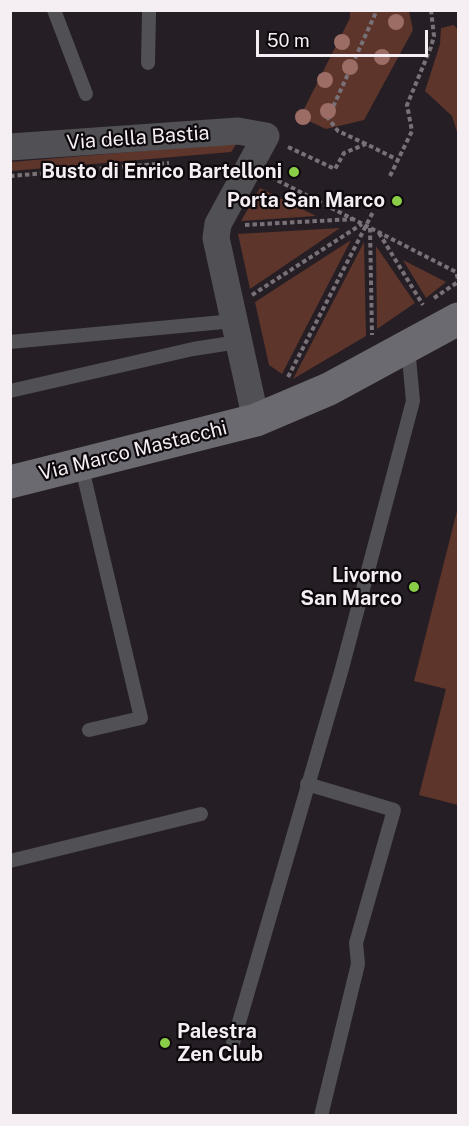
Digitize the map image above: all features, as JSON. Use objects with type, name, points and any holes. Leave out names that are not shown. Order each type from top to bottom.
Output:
[{"type":"street","name":"Via della Bastia","points":[[10,147],[238,131],[266,136]]},
{"type":"street","points":[[256,420],[216,238],[218,224],[266,136]]},
{"type":"street","name":"Via Marco Mastacchi","points":[[10,482],[256,420],[329,389],[394,339],[459,319]]},
{"type":"lane","points":[[54,10],[86,94]]},
{"type":"lane","points":[[148,63],[149,13]]},
{"type":"lane","points":[[10,342],[236,331]]},
{"type":"lane","points":[[10,391],[193,349],[236,331]]},
{"type":"lane","points":[[233,1043],[341,672],[413,400],[394,339]]},
{"type":"lane","points":[[81,464],[141,718],[89,730]]},
{"type":"lane","points":[[307,784],[394,810],[356,943],[358,964],[321,1116]]},
{"type":"lane","points":[[10,861],[201,814]]},
{"type":"path","points":[[377,10],[328,118],[338,131],[398,160]]},
{"type":"path","points":[[390,176],[412,132],[407,105],[434,36],[431,10]]},
{"type":"path","points":[[266,136],[335,169],[344,153],[366,144]]},
{"type":"path","points":[[10,176],[173,163]]},
{"type":"path","points":[[262,172],[456,272],[459,281],[415,310]]},
{"type":"path","points":[[292,382],[286,380],[372,214]]},
{"type":"path","points":[[244,225],[355,219]]},
{"type":"path","points":[[248,286],[250,297],[366,226]]},
{"type":"path","points":[[366,226],[372,338],[394,339]]},
{"type":"path","points":[[379,233],[423,305]]},
{"type":"shaded area","points":[[350,11],[409,11],[413,30],[364,120],[326,129],[300,117],[350,18]]},
{"type":"shaded area","points":[[454,25],[458,30],[458,135],[452,116],[425,91],[440,44],[441,28]]},
{"type":"shaded area","points":[[237,143],[231,152],[11,171],[11,162]]},
{"type":"shaded area","points":[[260,188],[316,216],[241,221]]},
{"type":"shaded area","points":[[340,228],[250,289],[238,234]]},
{"type":"shaded area","points":[[351,240],[282,374],[269,365],[255,302]]},
{"type":"shaded area","points":[[364,242],[366,336],[293,379]]},
{"type":"shaded area","points":[[376,246],[415,303],[377,329]]},
{"type":"shaded area","points":[[403,260],[446,282],[426,298]]},
{"type":"shaded area","points":[[458,507],[458,805],[419,795],[446,689],[414,681]]},
{"type":"place","name":"Busto di Enrico Bartelloni","points":[[294,172]]},
{"type":"place","name":"Porta San Marco","points":[[397,201]]},
{"type":"place","name":"Livorno San Marco","points":[[414,587]]},
{"type":"place","name":"Palestra Zen Club","points":[[165,1043]]}]
